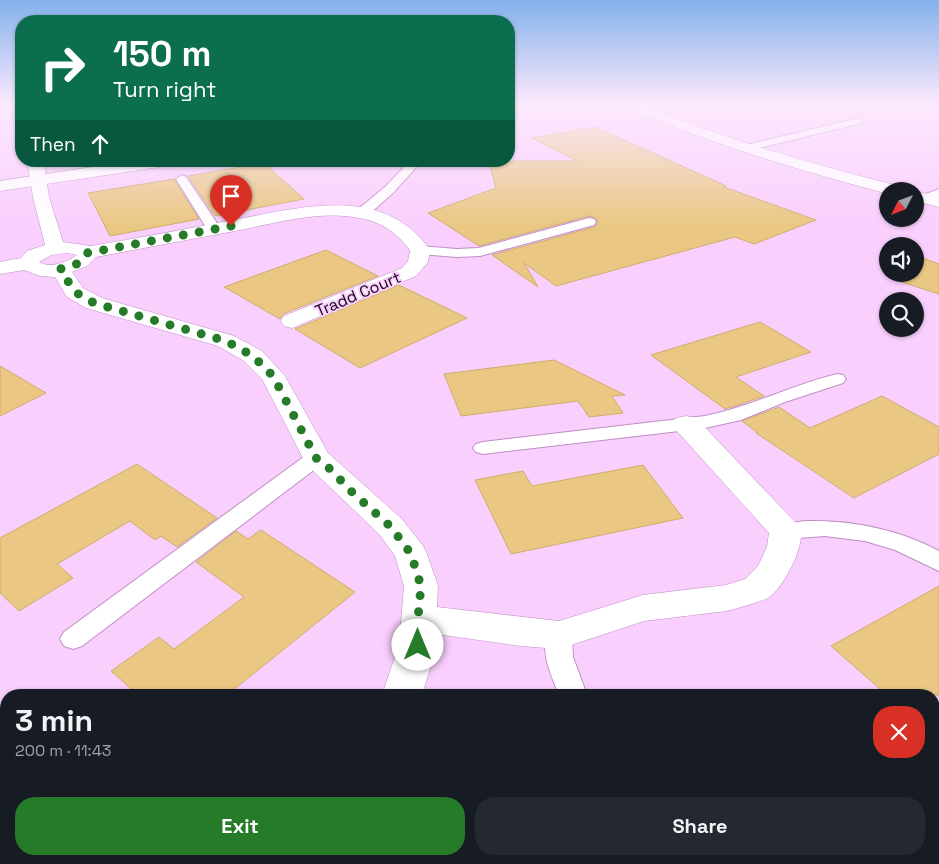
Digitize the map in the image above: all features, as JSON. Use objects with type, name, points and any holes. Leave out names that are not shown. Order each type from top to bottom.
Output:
[{"type":"street","points":[[736,144],[879,186]]},
{"type":"street","points":[[0,186],[50,167]]},
{"type":"street","points":[[18,168],[38,173],[102,167]]},
{"type":"street","points":[[38,173],[41,197],[58,259],[75,292],[94,303],[226,341],[253,356],[273,376],[316,458],[391,527],[411,554],[421,586],[418,645],[404,689]]},
{"type":"street","points":[[0,268],[28,263],[36,254],[80,262],[86,258],[87,253],[306,212],[331,211],[361,214],[386,220],[400,228],[420,250]]},
{"type":"street","name":"Tradd Court","points":[[292,322],[409,272],[418,262],[420,250]]},
{"type":"street","points":[[418,618],[521,632],[559,635],[643,608],[727,598],[757,588],[770,573],[783,547],[785,531],[686,424]]},
{"type":"lane","points":[[746,148],[761,144]]},
{"type":"lane","points":[[361,214],[390,189],[410,167]]},
{"type":"lane","points":[[182,179],[214,229]]},
{"type":"lane","points":[[420,250],[458,253],[480,252],[589,222]]},
{"type":"lane","points":[[483,448],[686,424],[734,416],[778,398],[837,379]]},
{"type":"lane","points":[[73,639],[316,458]]},
{"type":"lane","points":[[785,531],[808,528],[845,530],[880,537],[920,550],[939,562]]},
{"type":"lane","points":[[559,635],[559,657],[571,689]]},
{"type":"building","points":[[544,144],[633,144],[726,186],[724,187],[816,220],[754,244],[735,237],[556,286],[524,263],[538,287],[492,255],[594,227],[598,223],[596,218],[589,216],[479,246],[428,213],[496,188],[491,167],[515,167],[515,161],[577,161]]},
{"type":"building","points":[[241,167],[268,167],[304,199],[215,216],[188,176]]},
{"type":"building","points":[[174,179],[199,219],[110,236],[88,193]]},
{"type":"building","points":[[326,250],[378,276],[283,314],[280,319],[224,287]]},
{"type":"building","points":[[924,258],[939,264],[939,294],[902,282],[924,282]]},
{"type":"building","points":[[399,285],[467,318],[360,368],[295,329]]},
{"type":"building","points":[[760,322],[811,352],[736,377],[764,396],[725,409],[651,355]]},
{"type":"building","points":[[554,360],[625,395],[612,396],[623,413],[589,417],[578,401],[461,416],[444,374]]},
{"type":"building","points":[[0,366],[46,393],[0,416]]},
{"type":"building","points":[[882,396],[939,427],[939,454],[854,498],[756,433],[758,433],[742,421],[779,407],[810,428]]},
{"type":"building","points":[[137,464],[217,518],[177,547],[161,536],[155,540],[130,521],[57,564],[73,578],[19,611],[0,593],[0,538]]},
{"type":"building","points":[[643,465],[683,518],[511,554],[475,480],[523,471],[532,486]]},
{"type":"building","points":[[261,530],[355,592],[234,689],[131,689],[111,671],[159,637],[174,649],[244,597],[196,562],[236,531],[248,539]]},
{"type":"building","points":[[939,586],[939,689],[880,689],[831,646]]},
{"type":"route","points":[[231,226],[87,253],[86,258],[80,262],[60,269],[69,286],[75,292],[94,303],[226,341],[253,356],[273,376],[316,458],[391,527],[411,554],[421,586],[418,645]]}]
